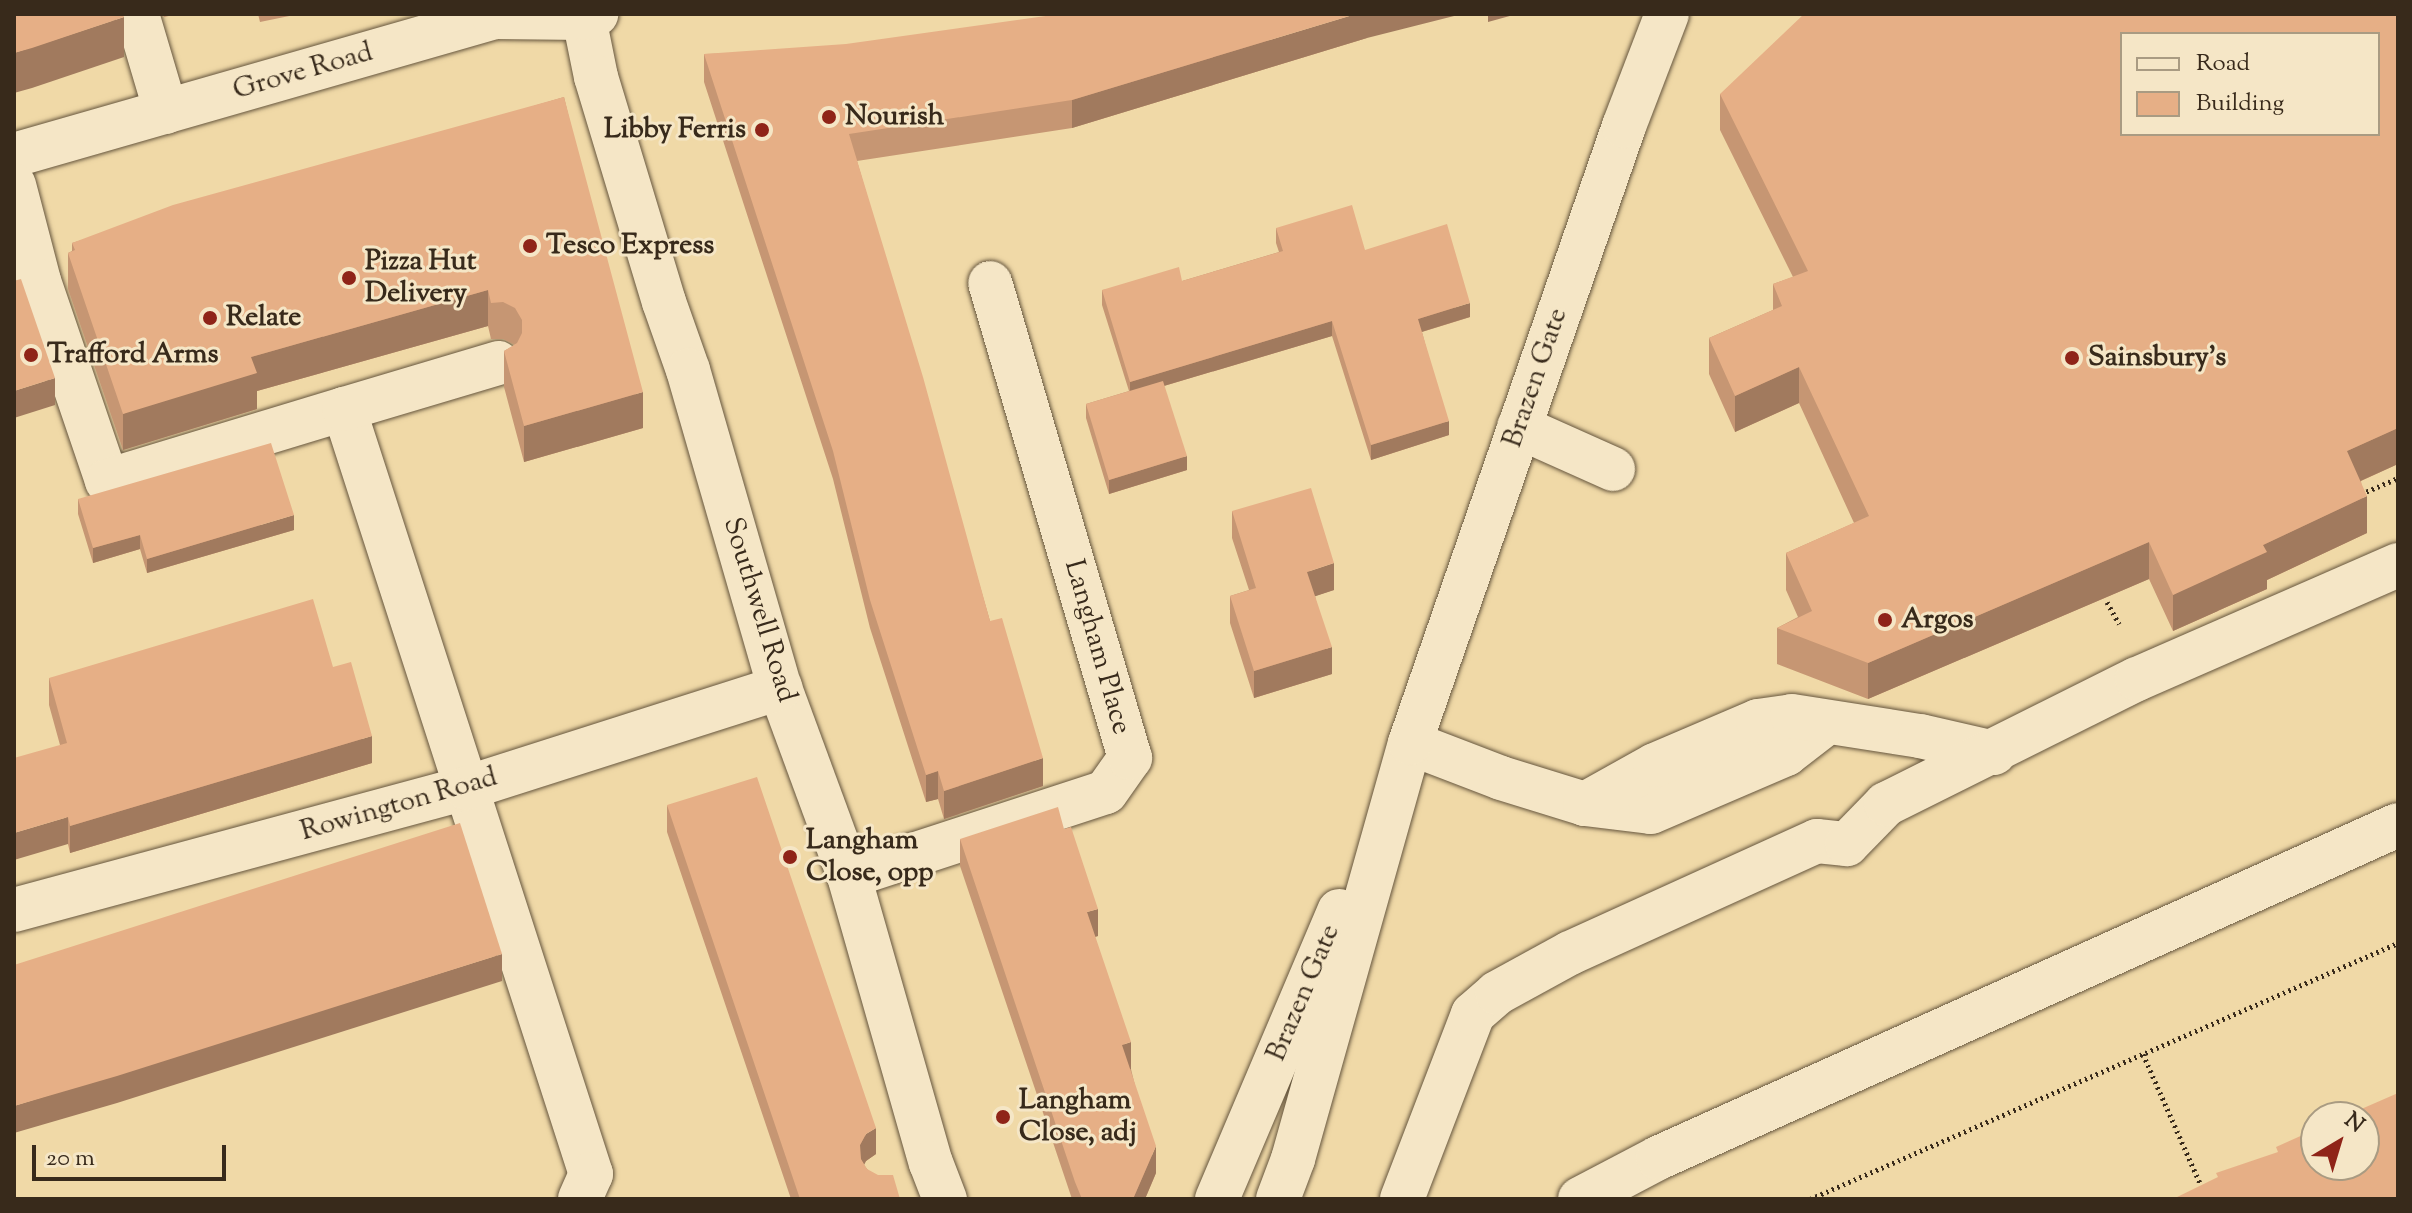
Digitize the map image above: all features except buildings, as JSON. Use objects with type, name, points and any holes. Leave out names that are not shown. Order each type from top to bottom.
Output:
[{"type":"street","points":[[137,14],[166,112]]},
{"type":"street","name":"Brazen Gate","points":[[1278,1199],[1293,1159],[1410,743],[1624,126],[1667,14]]},
{"type":"street","name":"Grove Road","points":[[14,155],[494,17],[590,16]]},
{"type":"street","name":"Southwell Road","points":[[590,16],[596,77],[664,302],[688,370],[780,688],[849,876],[924,1179]]},
{"type":"street","points":[[14,185],[39,281],[107,481],[498,363]]},
{"type":"street","name":"Langham Place","points":[[849,876],[1106,792],[1130,758],[990,283]]},
{"type":"street","points":[[344,409],[591,1174],[580,1199]]},
{"type":"street","points":[[1519,427],[1613,469]]},
{"type":"street","points":[[1402,1199],[1473,1014],[1497,993],[1570,953],[1817,841],[1847,844],[1886,804],[1994,753],[2137,679],[2398,565]]},
{"type":"street","name":"Rowington Road","points":[[14,910],[466,788],[780,688]]},
{"type":"street","points":[[1410,743],[1501,778],[1585,804],[1655,765],[1758,721],[1792,716],[1825,724],[1920,736],[1994,753]]},
{"type":"street","name":"Brazen Gate","points":[[1217,1199],[1410,743]]},
{"type":"street","points":[[1580,1199],[1658,1158],[2398,825]]},
{"type":"path","points":[[2356,497],[2398,478]]},
{"type":"path","points":[[2107,602],[2118,624],[2132,617]]},
{"type":"path","points":[[1810,1199],[2398,943]]},
{"type":"path","points":[[2143,1054],[2207,1199]]},
{"type":"place","name":"Nourish","points":[[829,117]]},
{"type":"place","name":"Libby Ferris","points":[[762,130]]},
{"type":"place","name":"Tesco Express","points":[[530,246]]},
{"type":"place","name":"Pizza Hut Delivery","points":[[349,278]]},
{"type":"place","name":"Relate","points":[[210,318]]},
{"type":"place","name":"Trafford Arms","points":[[31,355]]},
{"type":"place","name":"Sainsbury's","points":[[2072,358]]},
{"type":"place","name":"Argos","points":[[1885,620]]},
{"type":"place","name":"Langham Close, opp","points":[[790,857]]},
{"type":"place","name":"Langham Close, adj","points":[[1003,1117]]}]
